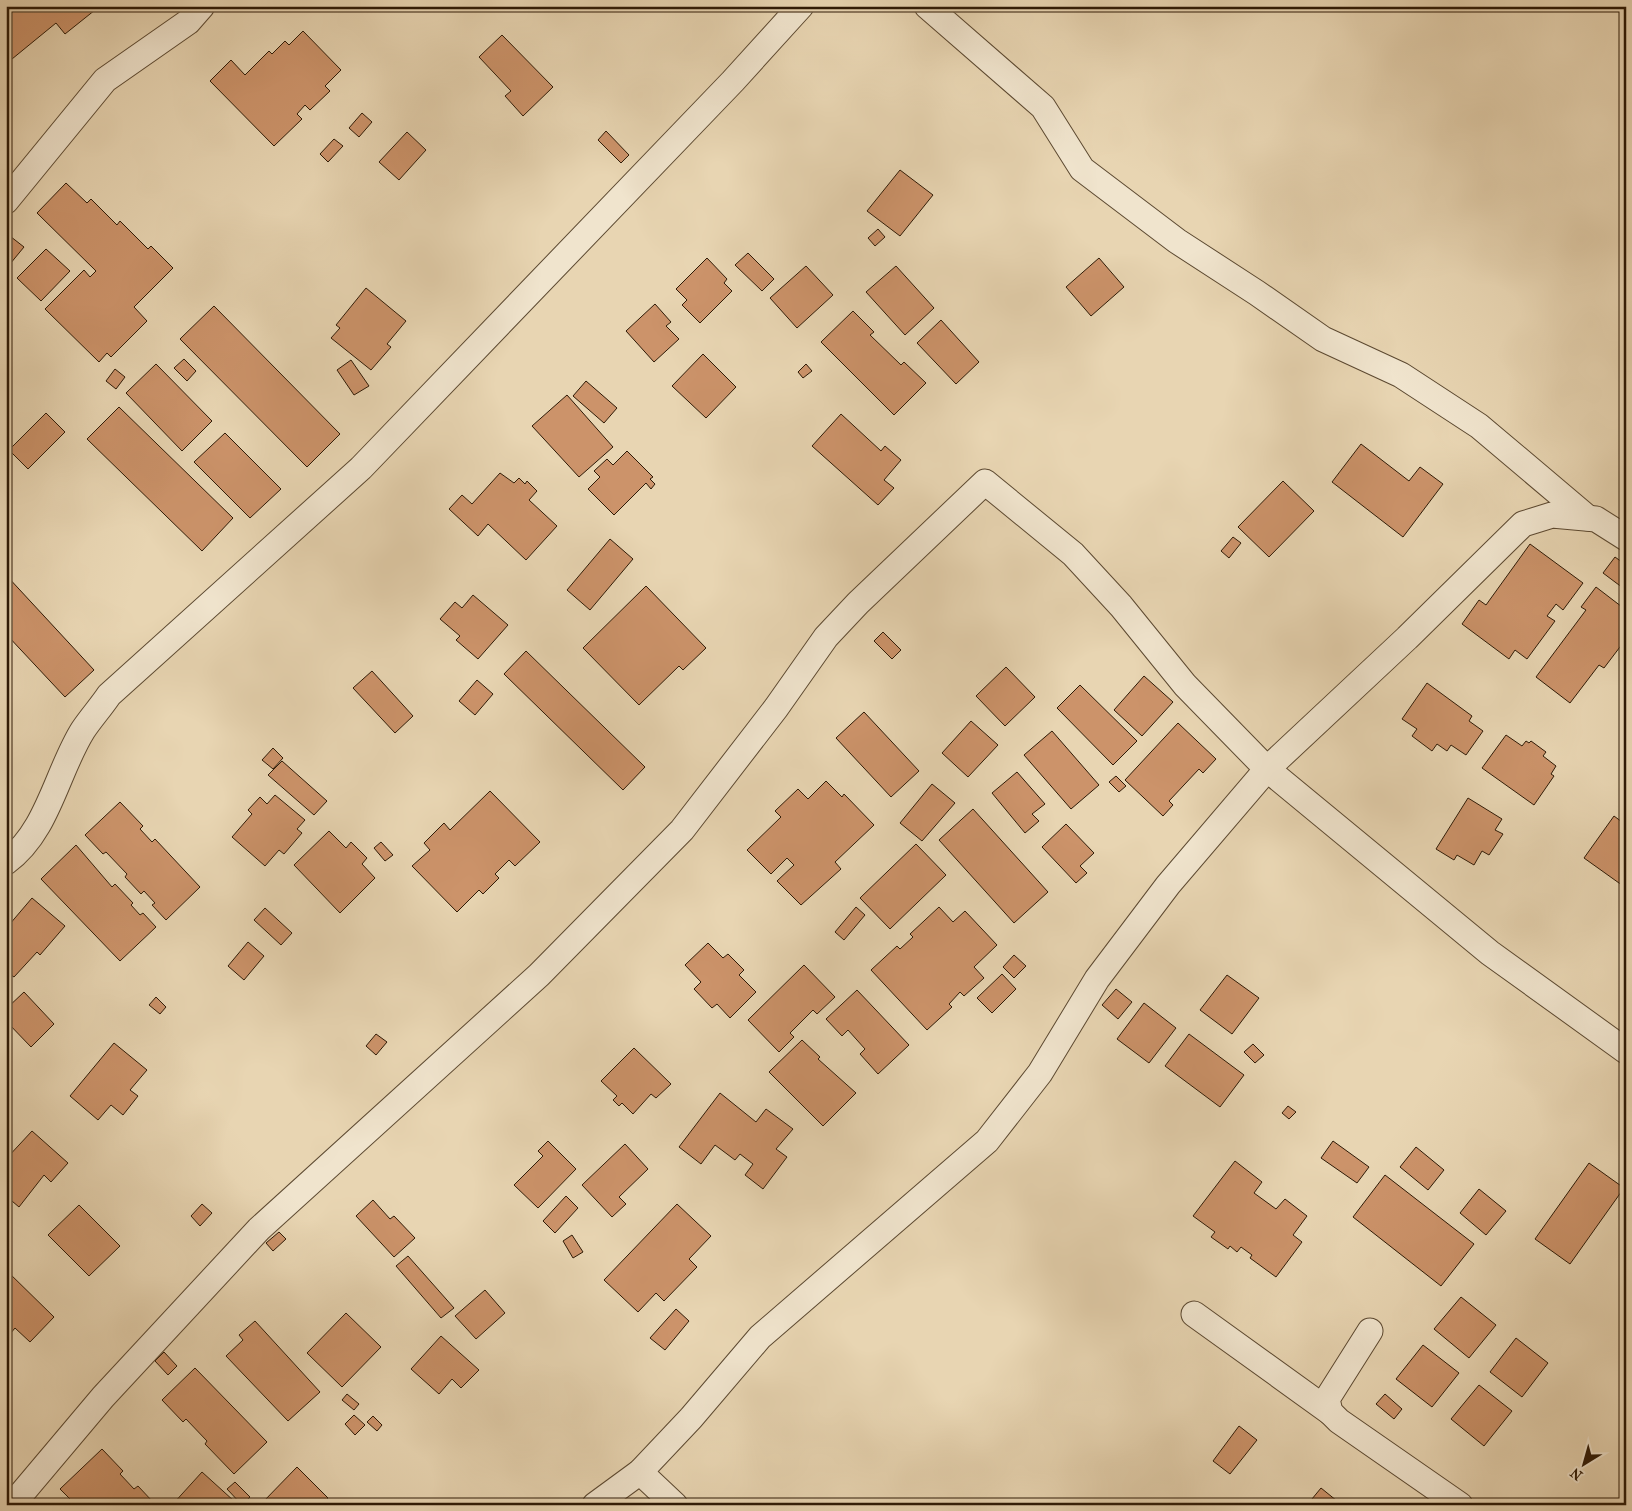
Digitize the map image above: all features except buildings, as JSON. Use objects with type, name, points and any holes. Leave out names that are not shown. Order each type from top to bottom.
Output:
[{"type":"street","points":[[6,202],[106,80],[188,22],[202,6]]},
{"type":"street","points":[[6,862],[13,858],[37,826],[83,730],[109,696],[361,468],[719,95],[800,6]]},
{"type":"street","points":[[927,6],[1043,106],[1082,169],[1177,242],[1258,293],[1323,339],[1401,375],[1479,426],[1588,518]]},
{"type":"street","points":[[12,1505],[103,1397],[260,1229],[539,975],[682,830],[776,708],[826,637],[858,603],[985,482],[1073,554],[1121,606],[1185,685],[1267,769],[1490,952],[1626,1051]]},
{"type":"street","points":[[595,1505],[640,1472],[760,1337],[987,1141],[1040,1073],[1102,971],[1168,885],[1267,769],[1408,638],[1523,524],[1552,515],[1596,519],[1626,538]]},
{"type":"street","points":[[1194,1314],[1330,1412],[1339,1422],[1460,1505]]},
{"type":"street","points":[[1330,1412],[1327,1399],[1370,1331]]},
{"type":"street","points":[[640,1472],[675,1505]]}]
